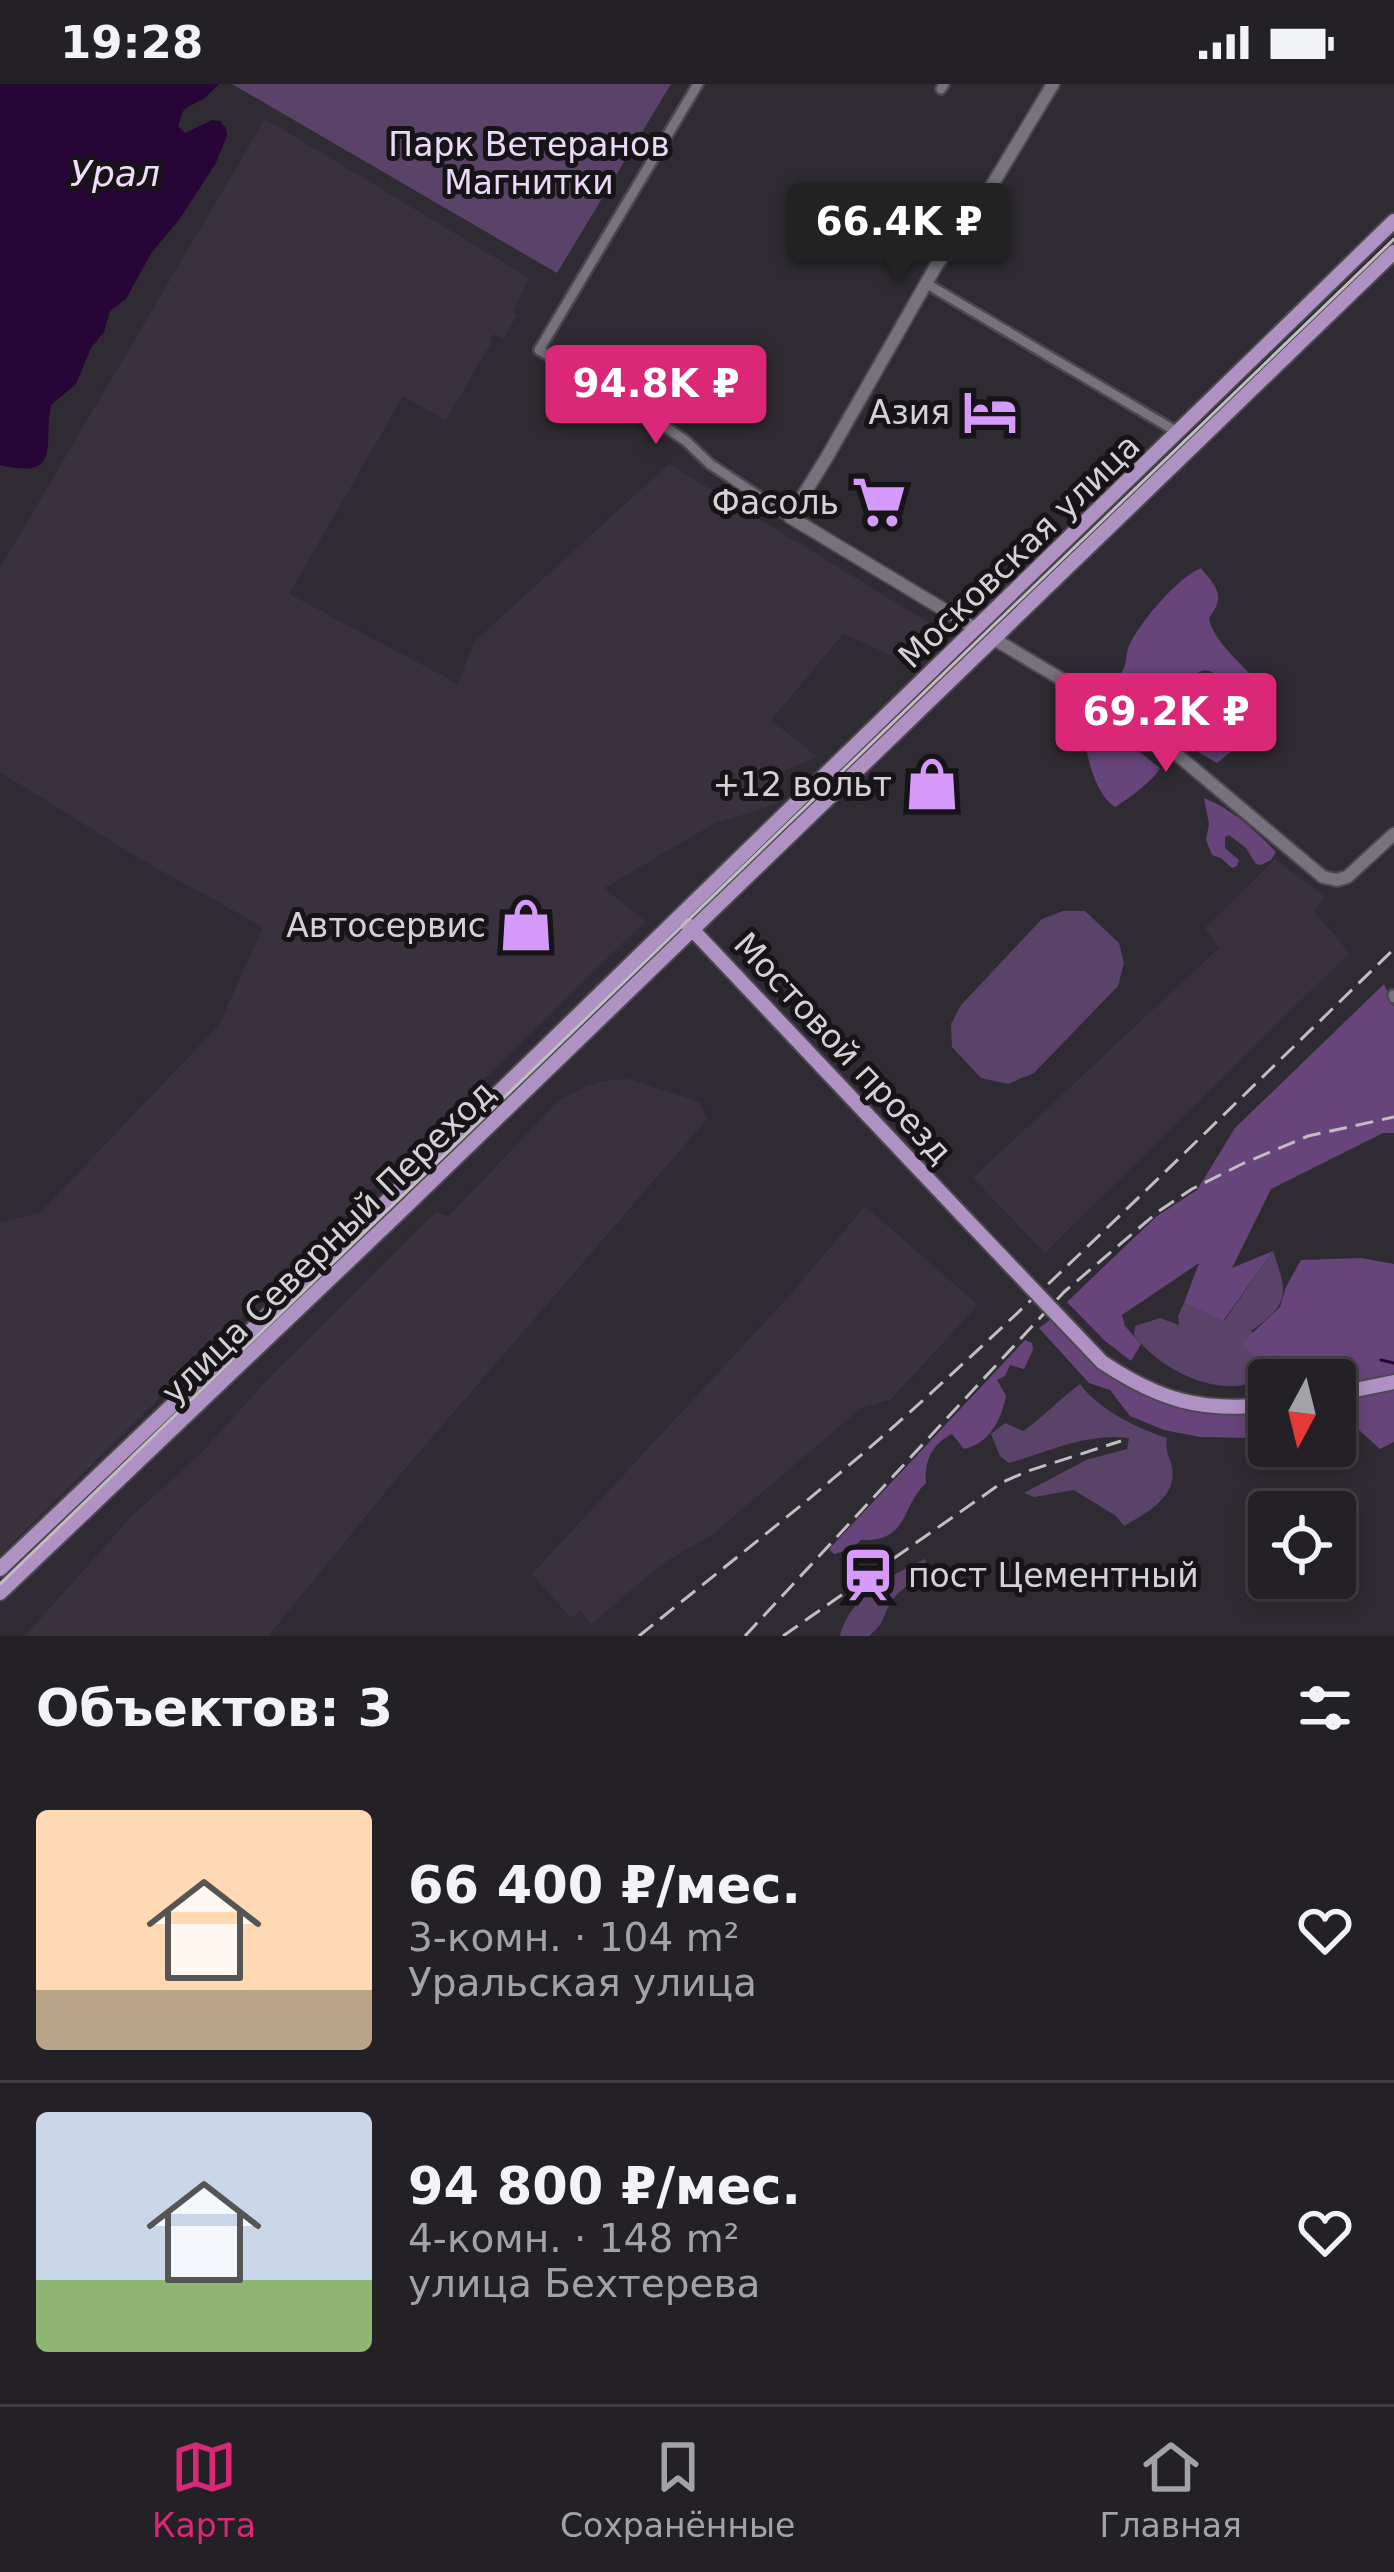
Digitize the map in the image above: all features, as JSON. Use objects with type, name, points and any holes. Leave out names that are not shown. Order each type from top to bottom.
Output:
[{"type":"main road","name":"Московская улица","points":[[680,916],[1394,221]]},
{"type":"main road","name":"Московская улица","points":[[693,929],[1394,252]]},
{"type":"main road","points":[[976,628],[994,639]]},
{"type":"main road","name":"Мостовой проезд","points":[[680,916],[1102,1362],[1136,1385],[1171,1399],[1248,1407]]},
{"type":"main road","name":"улица Северный Переход","points":[[0,1569],[680,916]]},
{"type":"main road","name":"улица Северный Переход","points":[[0,1593],[693,929]]},
{"type":"main road","points":[[1356,1390],[1394,1382]]},
{"type":"street","points":[[698,84],[539,350],[651,416],[710,464],[790,517],[976,628]]},
{"type":"street","points":[[790,517],[927,284],[1053,84]]},
{"type":"street","points":[[927,284],[1179,433]]},
{"type":"street","points":[[994,639],[1150,732],[1325,878],[1337,880],[1352,874],[1394,835]]},
{"type":"shaded area","points":[[265,119],[529,278],[503,339],[495,334],[491,339],[446,420],[403,396],[289,594],[458,684],[474,642],[669,464],[947,634],[916,666],[843,634],[771,720],[817,757],[773,776],[778,804],[715,823],[604,888],[645,921],[0,1555],[0,1222],[40,1213],[219,1025],[263,927],[142,860],[0,772],[0,568]]},
{"type":"shaded area","points":[[1201,568],[1217,592],[1209,618],[1212,628],[1270,698],[1268,706],[1255,707],[1207,671],[1189,681],[1179,697],[1241,734],[1238,746],[1217,763],[1111,701],[1128,648],[1141,625],[1171,591]]},
{"type":"shaded area","points":[[1110,729],[1160,768],[1115,807],[1099,789],[1086,748],[1095,735]]},
{"type":"shaded area","points":[[1204,798],[1234,814],[1260,836],[1276,852],[1271,860],[1256,864],[1229,835],[1225,848],[1239,860],[1237,866],[1232,868],[1212,855],[1206,840],[1209,824]]},
{"type":"shaded area","points":[[1275,859],[1325,897],[1314,911],[1349,953],[1045,1253],[973,1178],[1219,948],[1205,928]]},
{"type":"shaded area","points":[[1384,984],[1394,1007],[1394,1133],[1383,1133],[1271,1189],[1232,1268],[1273,1251],[1223,1321],[1184,1303],[1199,1263],[1122,1315],[1141,1344],[1131,1361],[1067,1302],[1157,1216],[1197,1190],[1235,1128]]},
{"type":"shaded area","points":[[629,1079],[700,1102],[707,1119],[402,1472],[268,1636],[25,1636],[132,1516],[201,1453],[273,1374],[436,1212],[449,1216],[559,1100],[604,1081]]},
{"type":"shaded area","points":[[865,1206],[978,1305],[890,1400],[861,1408],[713,1534],[663,1563],[591,1624],[580,1611],[571,1618],[532,1574],[791,1294]]},
{"type":"shaded area","points":[[1361,1258],[1394,1264],[1394,1375],[1356,1381],[1356,1359],[1279,1359],[1276,1355],[1257,1359],[1241,1344],[1280,1307],[1301,1260]]},
{"type":"shaded area","points":[[1054,1317],[1108,1371],[1144,1395],[1184,1408],[1248,1413],[1248,1438],[1200,1437],[1164,1430],[1130,1416],[1110,1390],[1089,1383],[1039,1328]]},
{"type":"shaded area","points":[[1025,1340],[1033,1350],[1024,1369],[1010,1365],[997,1380],[1006,1396],[987,1436],[964,1449],[952,1434],[945,1438],[931,1454],[926,1483],[897,1529],[834,1554],[829,1549]]},
{"type":"shaded area","points":[[1394,1388],[1394,1442],[1380,1449],[1356,1427],[1356,1396]]},
{"type":"green space","name":"Парк Ветеранов Магнитки","points":[[232,84],[671,84],[557,273]]},
{"type":"green space","points":[[1063,911],[1085,911],[1119,943],[1124,963],[1118,986],[1034,1073],[1008,1084],[981,1078],[952,1047],[951,1024],[961,1005],[1042,919]]},
{"type":"green space","points":[[1273,1251],[1282,1297],[1273,1313],[1251,1331],[1277,1359],[1248,1359],[1248,1384],[1224,1386],[1182,1374],[1134,1335],[1135,1326],[1160,1318],[1179,1325],[1184,1303],[1224,1321]]},
{"type":"green space","points":[[1080,1384],[1119,1417],[1167,1438],[1170,1487],[1158,1503],[1124,1526],[1074,1490],[1034,1497],[1024,1493],[1086,1460],[1127,1449],[1129,1438],[1083,1440],[1009,1463],[1000,1456],[991,1434],[1005,1423],[1023,1431]]},
{"type":"green space","points":[[925,1559],[928,1572],[897,1594],[869,1636],[840,1636],[862,1599]]},
{"type":"water","name":"Урал","points":[[0,84],[219,84],[184,109],[178,126],[185,133],[220,121],[227,136],[216,163],[179,220],[152,252],[126,299],[110,311],[76,384],[51,405],[46,456],[33,468],[0,465]]},
{"type":"waterway","points":[[1381,1360],[1394,1363]]},
{"type":"tram line","points":[[0,1584],[1394,239]]},
{"type":"railway","points":[[639,1636],[920,1403],[1394,949]]},
{"type":"railway","points":[[745,1636],[1064,1292],[1159,1211],[1192,1189],[1308,1136],[1394,1117]]},
{"type":"railway","points":[[783,1636],[1003,1482],[1121,1441]]},
{"type":"place","name":"Азия","points":[[990,412]]},
{"type":"place","name":"Фасоль","points":[[879,502]]},
{"type":"place","name":"+12 вольт","points":[[932,784]]},
{"type":"place","name":"Автосервис","points":[[526,925]]},
{"type":"place","name":"пост Цементный","points":[[868,1575]]}]
